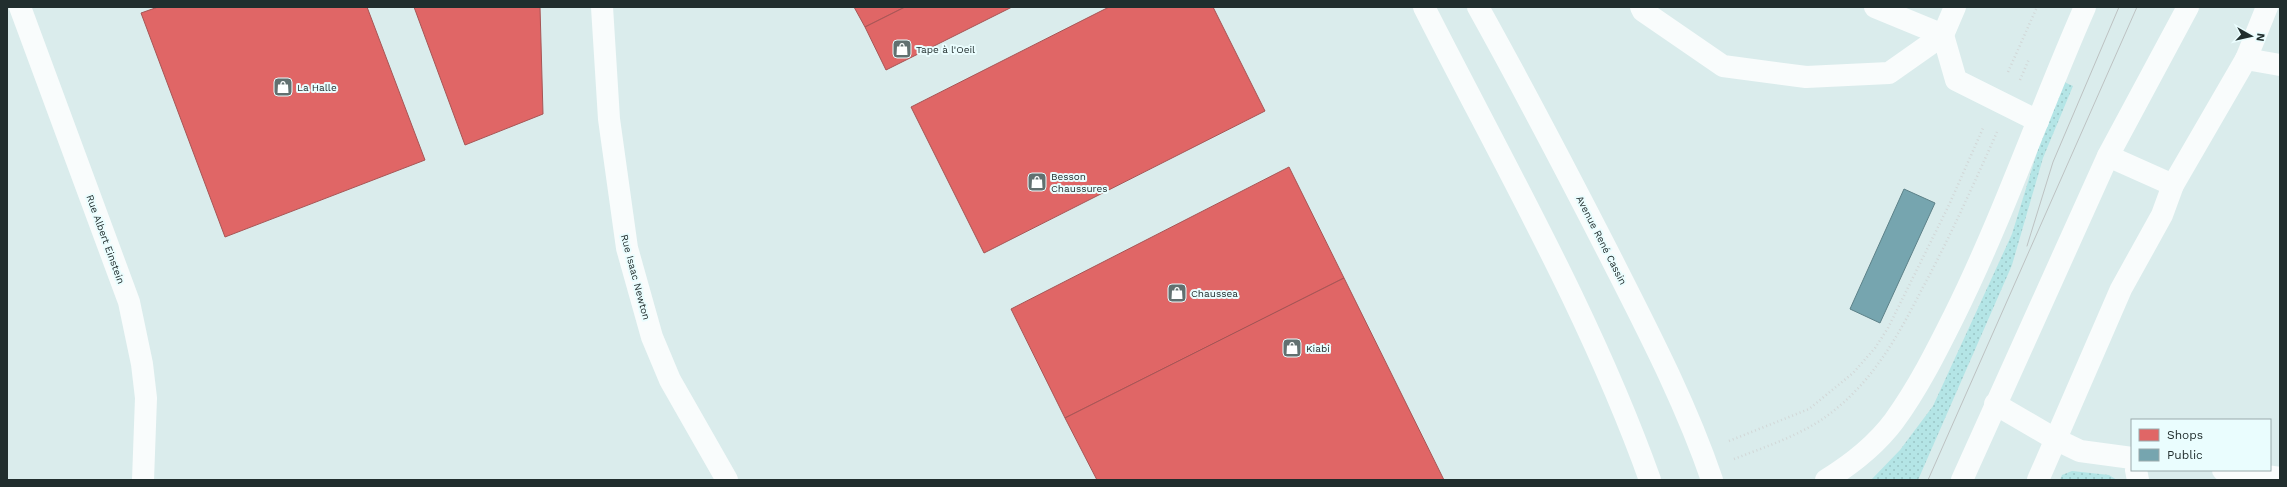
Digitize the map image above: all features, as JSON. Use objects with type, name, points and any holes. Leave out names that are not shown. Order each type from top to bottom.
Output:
[{"type":"street","name":"Rue Albert Einstein","points":[[20,7],[129,302],[142,364],[146,398],[143,480]]},
{"type":"street","name":"Rue Isaac Newton","points":[[602,7],[609,119],[627,248],[652,337],[670,380],[727,480]]},
{"type":"street","points":[[1424,7],[1554,259],[1613,387],[1650,480]]},
{"type":"street","name":"Avenue René Cassin","points":[[1478,7],[1585,207],[1658,351],[1678,393],[1710,475]]},
{"type":"street","points":[[1641,7],[1643,11],[1723,66],[1806,77],[1889,73],[1943,35],[1955,7]]},
{"type":"street","points":[[1875,7],[1943,35]]},
{"type":"street","points":[[1826,480],[1858,459],[1889,426],[1924,374],[1983,257],[2060,64],[2085,7]]},
{"type":"street","points":[[2172,38],[2182,7]]},
{"type":"street","points":[[1962,480],[2108,156],[2188,7]]},
{"type":"street","points":[[2038,480],[2121,289],[2162,215],[2173,185],[2246,59],[2267,7]]},
{"type":"street","points":[[1943,35],[1956,80],[2038,121]]},
{"type":"street","points":[[2246,59],[2280,65]]},
{"type":"street","points":[[2108,156],[2173,185]]},
{"type":"street","points":[[1995,404],[2055,440],[2080,451],[2131,458]]},
{"type":"street","points":[[2230,471],[2280,478]]},
{"type":"path","points":[[1710,475],[1791,437],[1836,410],[1861,388],[1898,336],[1959,216],[2036,7]]},
{"type":"path","points":[[1725,442],[1809,409],[1853,373],[1875,348],[1888,328],[2002,102],[2029,58]]},
{"type":"shaded area","points":[[2062,81],[2073,86],[2043,158],[2012,265],[1918,480],[1871,480],[1900,450],[1933,406],[2012,234],[2046,123]]},
{"type":"shaded area","points":[[2072,471],[2109,475],[2117,480],[2060,480],[2062,475]]},
{"type":"building: Shops","name":"La Halle","points":[[158,7],[367,7],[425,160],[225,237],[141,13]]},
{"type":"building: Shops","points":[[414,7],[540,7],[543,114],[465,145]]},
{"type":"building: Shops","points":[[854,7],[905,7],[865,27]]},
{"type":"building: Shops","name":"Tape à l'Oeil","points":[[905,7],[1012,7],[886,70],[865,27]]},
{"type":"building: Shops","name":"Besson Chaussures","points":[[1109,7],[1213,7],[1265,111],[984,253],[911,107]]},
{"type":"building: Shops","name":"Chaussea","points":[[1289,167],[1344,278],[1065,418],[1011,309]]},
{"type":"building: Shops","name":"Kiabi","points":[[1344,278],[1444,480],[1097,480],[1065,418]]},
{"type":"building: Public","points":[[1904,189],[1935,203],[1880,323],[1850,309]]},
{"type":"tram line","points":[[2027,246],[2053,162],[2119,7]]},
{"type":"tram line","points":[[1928,480],[2137,7]]},
{"type":"place","name":"Tape à l'Oeil","points":[[902,49]]},
{"type":"place","name":"La Halle","points":[[283,87]]},
{"type":"place","name":"Besson Chaussures","points":[[1037,182]]},
{"type":"place","name":"Chaussea","points":[[1177,293]]},
{"type":"place","name":"Kiabi","points":[[1292,348]]}]
